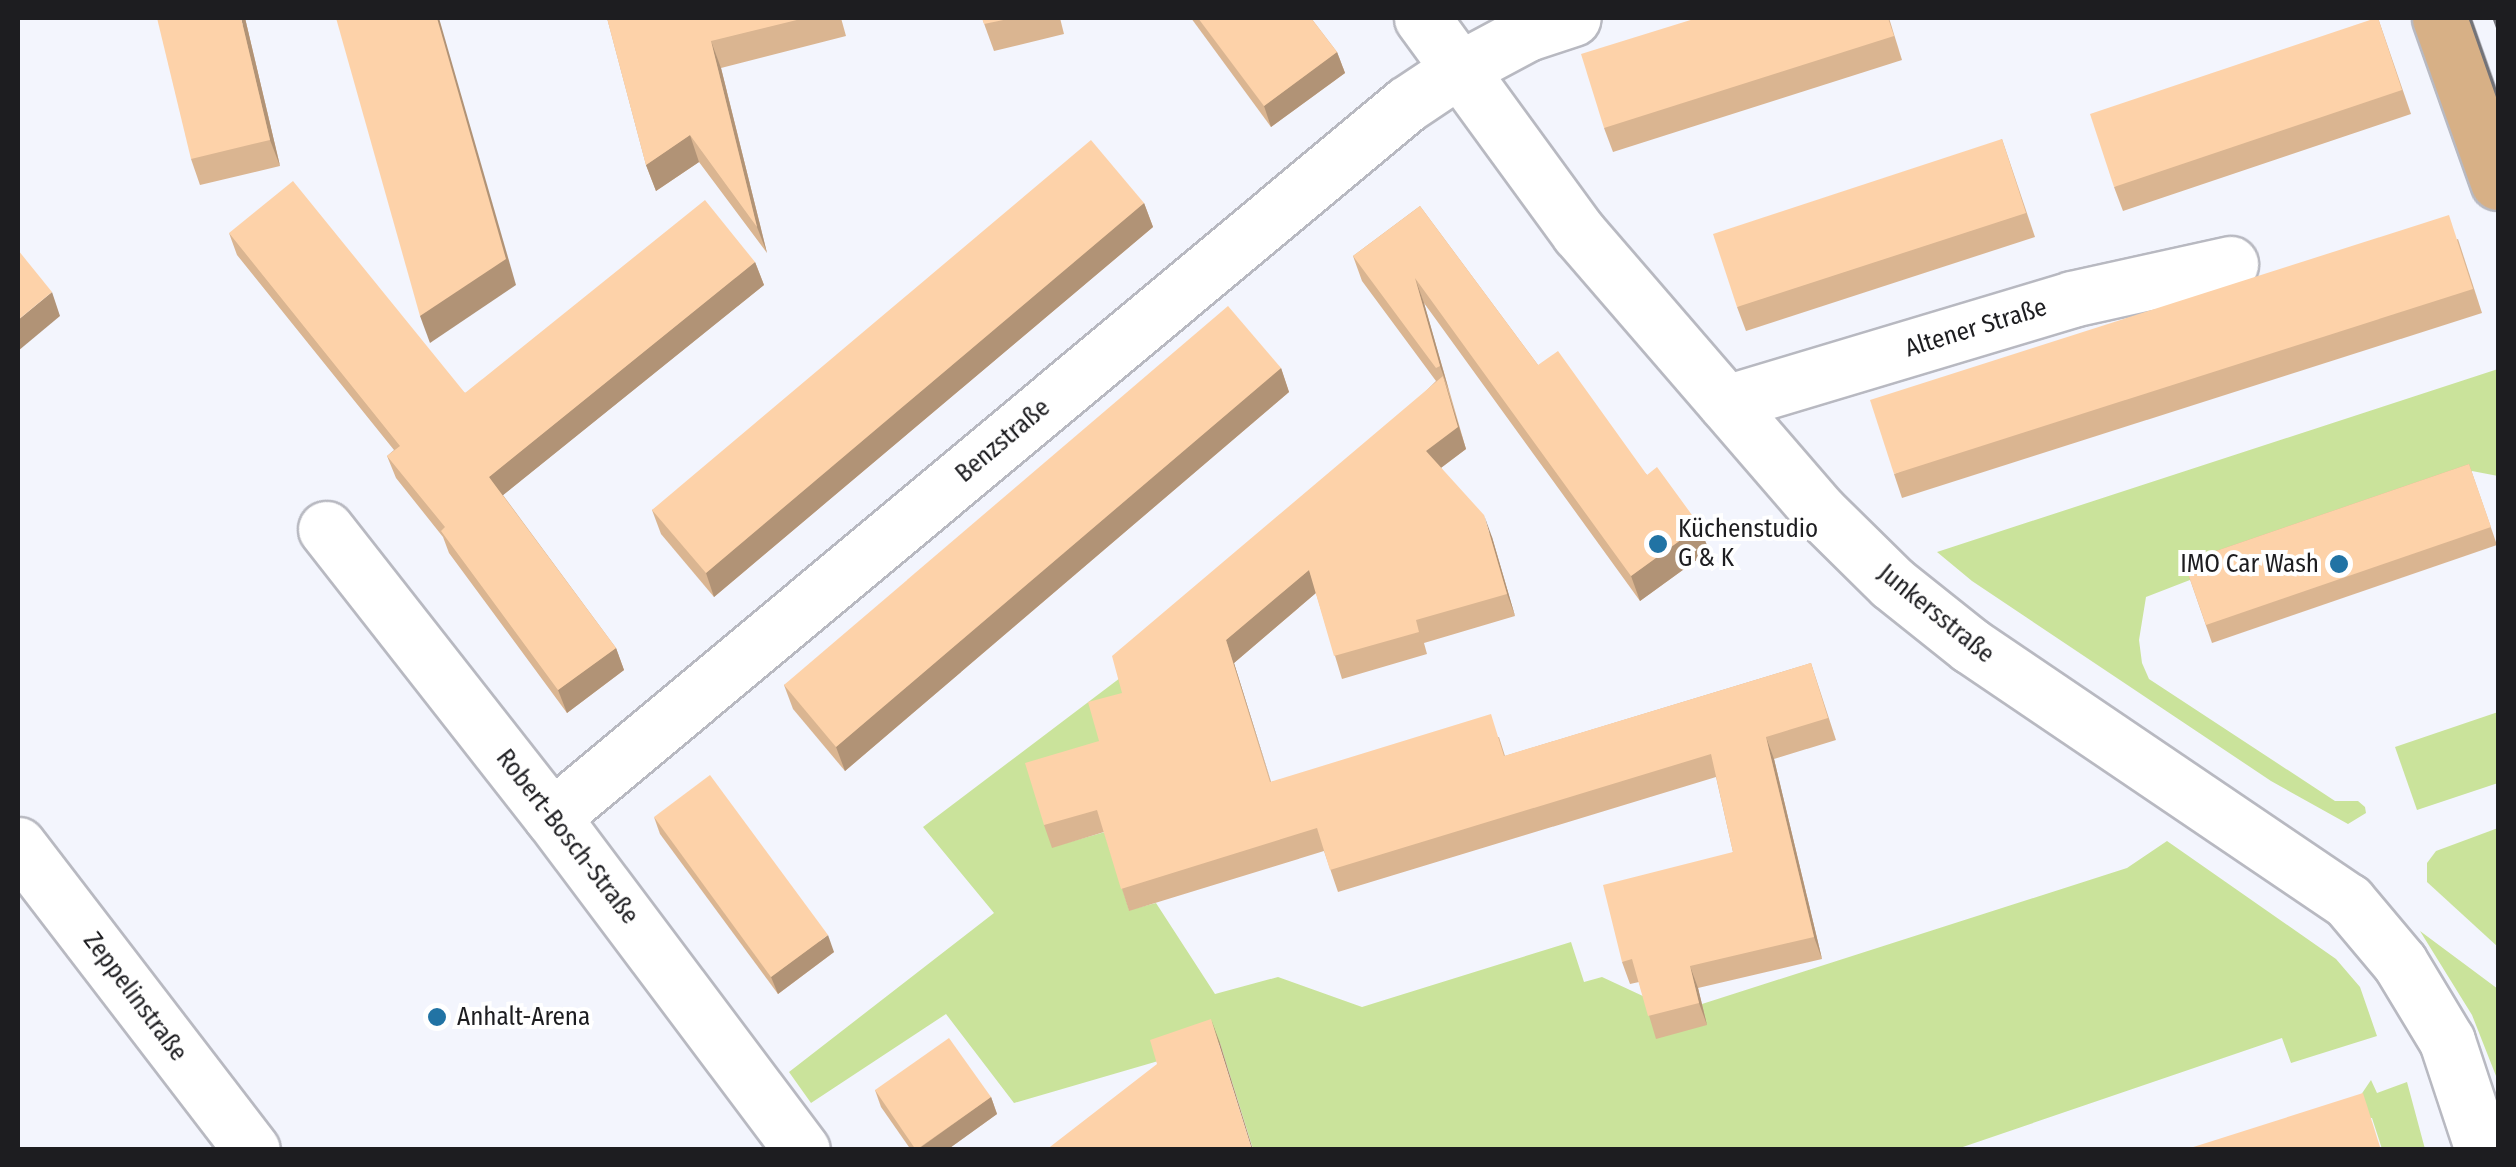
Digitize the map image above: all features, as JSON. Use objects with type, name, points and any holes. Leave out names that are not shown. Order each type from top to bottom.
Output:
[{"type":"main road","points":[[2440,18],[2498,182]]},
{"type":"street","name":"Junkersstraße","points":[[1422,18],[1579,233],[1820,512],[1905,594],[1971,646],[2348,901],[2400,964],[2447,1040],[2482,1150]]},
{"type":"street","name":"Benzstraße","points":[[552,817],[1407,104],[1458,70],[1528,33],[1573,18]]},
{"type":"street","name":"Altener Straße","points":[[1726,403],[2072,299],[2230,264]]},
{"type":"street","name":"Robert-Bosch-Straße","points":[[326,529],[552,817],[802,1150]]},
{"type":"street","name":"Zeppelinstraße","points":[[18,845],[252,1150]]},
{"type":"green space","points":[[2498,369],[2498,476],[2472,471],[2146,597],[2139,640],[2149,679],[2335,801],[2358,801],[2366,813],[2348,824],[2271,781],[1972,581],[1937,552]]},
{"type":"green space","points":[[1120,678],[1130,715],[1107,764],[1052,847],[1105,832],[1129,910],[1156,903],[1215,994],[1278,977],[1362,1007],[1571,942],[1584,982],[1602,977],[1645,997],[1702,1004],[2127,868],[2167,841],[2336,959],[2360,987],[2377,1036],[2291,1063],[2282,1038],[1954,1150],[1253,1149],[1220,1043],[1014,1103],[946,1014],[811,1103],[789,1072],[994,913],[923,827]]},
{"type":"green space","points":[[2498,712],[2498,783],[2417,810],[2395,747]]},
{"type":"green space","points":[[2498,828],[2498,947],[2427,882],[2427,863],[2436,851]]},
{"type":"green space","points":[[2420,931],[2498,989],[2498,1081],[2472,1015]]},
{"type":"green space","points":[[2371,1080],[2377,1093],[2407,1082],[2425,1149],[2382,1149],[2372,1118],[2346,1117]]},
{"type":"building","points":[[157,18],[241,18],[270,140],[191,159]]},
{"type":"building","points":[[336,18],[437,18],[506,259],[420,316]]},
{"type":"building","points":[[607,18],[805,18],[711,41],[757,227],[690,135],[646,165]]},
{"type":"building","points":[[982,18],[1013,18],[984,24]]},
{"type":"building","points":[[1198,18],[1311,18],[1337,52],[1264,106]]},
{"type":"building","points":[[1697,18],[1888,18],[1894,36],[1604,128],[1581,54]]},
{"type":"building","points":[[2378,18],[2402,90],[2114,187],[2090,114]]},
{"type":"building","points":[[2002,139],[2026,213],[1737,307],[1713,234]]},
{"type":"building","points":[[1091,140],[1144,203],[706,573],[652,510]]},
{"type":"building","points":[[293,181],[465,393],[705,200],[755,262],[489,477],[616,648],[558,690],[441,531],[445,527],[387,456],[400,446],[229,233]]},
{"type":"building","points":[[1420,206],[1538,365],[1558,351],[1647,475],[1657,467],[1700,526],[1631,576],[1415,278],[1440,366],[1436,368],[1353,256]]},
{"type":"building","points":[[2449,215],[2473,289],[1894,474],[1870,400]]},
{"type":"building","points":[[18,250],[52,292],[18,320]]},
{"type":"building","points":[[1228,306],[1281,368],[836,747],[784,685]]},
{"type":"building","points":[[1443,376],[1458,427],[1426,451],[1484,515],[1507,594],[1416,620],[1419,632],[1334,656],[1309,570],[1226,640],[1270,782],[1491,714],[1504,756],[1811,663],[1828,718],[1766,737],[1814,937],[1690,966],[1699,1003],[1648,1016],[1632,959],[1622,962],[1603,885],[1733,852],[1711,754],[1330,870],[1317,828],[1121,889],[1097,810],[1044,825],[1025,763],[1099,741],[1088,702],[1122,693],[1112,656]]},
{"type":"building","name":"IMO Car Wash","points":[[2469,464],[2491,527],[2206,625],[2184,562]]},
{"type":"building","points":[[710,775],[828,935],[771,977],[654,817]]},
{"type":"building","points":[[1211,1019],[1252,1150],[1046,1150],[1157,1064],[1150,1040]]},
{"type":"building","points":[[949,1038],[991,1097],[916,1150],[875,1090]]},
{"type":"building","points":[[2363,1093],[2381,1150],[2184,1150]]},
{"type":"tram line","points":[[2470,18],[2498,98]]},
{"type":"tram line","points":[[2494,18],[2498,29]]},
{"type":"place","name":"Küchenstudio G & K","points":[[1658,544]]},
{"type":"place","name":"IMO Car Wash","points":[[2339,564]]},
{"type":"place","name":"Anhalt-Arena","points":[[437,1017]]}]
